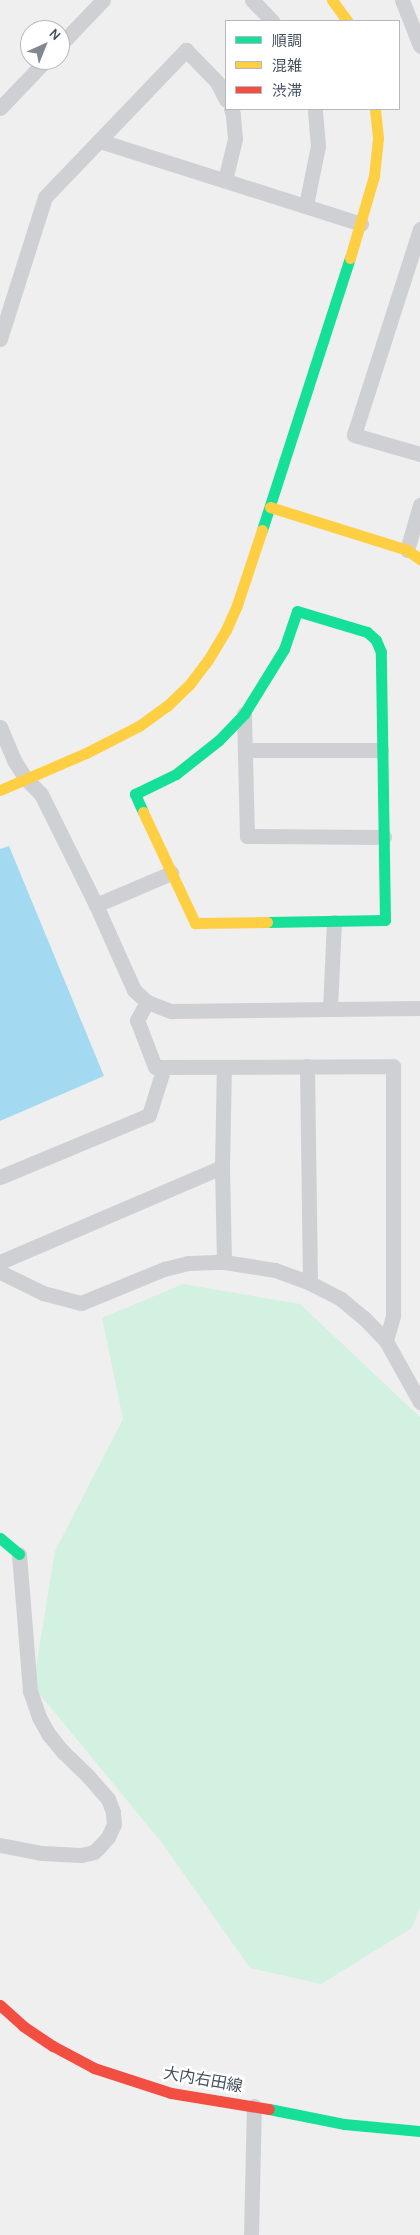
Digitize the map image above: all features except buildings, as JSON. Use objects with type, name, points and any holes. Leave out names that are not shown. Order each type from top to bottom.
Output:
[{"type":"street","points":[[70,35],[103,0]]},
{"type":"street","points":[[252,0],[271,20]]},
{"type":"street","points":[[332,0],[346,20]]},
{"type":"street","points":[[402,0],[420,46]]},
{"type":"street","points":[[0,339],[46,197],[186,50],[217,82],[225,98]]},
{"type":"street","points":[[0,108],[36,70]]},
{"type":"street","points":[[225,180],[235,139],[231,110]]},
{"type":"street","points":[[306,205],[318,146],[315,110]]},
{"type":"street","points":[[0,790],[86,753],[139,726],[167,706],[189,685],[208,660],[226,630],[237,605],[270,507],[361,224],[374,176],[378,138],[375,110]]},
{"type":"street","points":[[100,141],[361,224]]},
{"type":"street","points":[[420,229],[354,435],[420,454]]},
{"type":"street","points":[[407,550],[420,505]]},
{"type":"street","points":[[270,507],[407,550],[420,559]]},
{"type":"street","points":[[297,611],[367,632],[376,640],[381,652],[385,920],[195,923],[135,794],[176,774],[219,740],[244,714],[269,677],[284,649],[297,611]]},
{"type":"street","points":[[244,714],[247,836],[384,838]]},
{"type":"street","points":[[0,726],[14,760],[26,779],[40,794],[96,905],[134,990],[146,1002],[171,1011],[420,1008]]},
{"type":"street","points":[[245,750],[381,750]]},
{"type":"street","points":[[96,905],[171,873]]},
{"type":"street","points":[[330,1009],[334,922]]},
{"type":"street","points":[[146,1002],[137,1020],[155,1067],[393,1066],[393,1316],[386,1342]]},
{"type":"street","points":[[307,1066],[310,1283]]},
{"type":"street","points":[[0,1177],[149,1115],[164,1067]]},
{"type":"street","points":[[224,1067],[222,1166],[224,1262]]},
{"type":"street","points":[[0,1262],[222,1166]]},
{"type":"street","points":[[0,1272],[43,1293],[82,1303],[164,1269],[188,1264],[224,1262],[274,1270],[310,1283],[341,1299],[364,1318],[386,1342],[420,1402]]},
{"type":"street","points":[[0,1538],[19,1554],[30,1691],[39,1717],[49,1735],[63,1752],[108,1799],[113,1812],[114,1824],[108,1837],[94,1852],[81,1856],[42,1853],[0,1845]]},
{"type":"street","name":"大内右田線","points":[[0,2005],[38,2036],[94,2068],[132,2082],[171,2093],[254,2106],[344,2124],[420,2131]]},
{"type":"street","points":[[250,2235],[254,2106]]},
{"type":"green space","points":[[183,1284],[300,1304],[420,1417],[420,1907],[412,1928],[321,1984],[250,1968],[162,1843],[33,1686],[55,1551],[123,1419],[102,1318]]},
{"type":"water","points":[[9,846],[104,1076],[0,1121],[0,849]]},
{"type":"traffic: fast","points":[[262,530],[350,258]]},
{"type":"traffic: fast","points":[[267,922],[385,920],[381,652],[376,640],[367,632],[297,611]]},
{"type":"traffic: fast","points":[[143,812],[135,794],[176,774],[219,740],[244,714],[284,649],[297,611]]},
{"type":"traffic: fast","points":[[0,1538],[19,1554]]},
{"type":"traffic: fast","points":[[269,2109],[344,2124],[420,2131]]},
{"type":"traffic: slow","points":[[332,0],[346,20]]},
{"type":"traffic: slow","points":[[350,258],[374,176],[378,138],[375,110]]},
{"type":"traffic: slow","points":[[270,507],[407,550],[420,559]]},
{"type":"traffic: slow","points":[[0,790],[86,753],[139,726],[167,706],[189,685],[208,660],[226,630],[237,605],[262,530]]},
{"type":"traffic: slow","points":[[143,812],[195,923],[267,922]]},
{"type":"traffic: jam","points":[[0,2005],[23,2026],[53,2046],[94,2068],[171,2093],[269,2109]]}]
